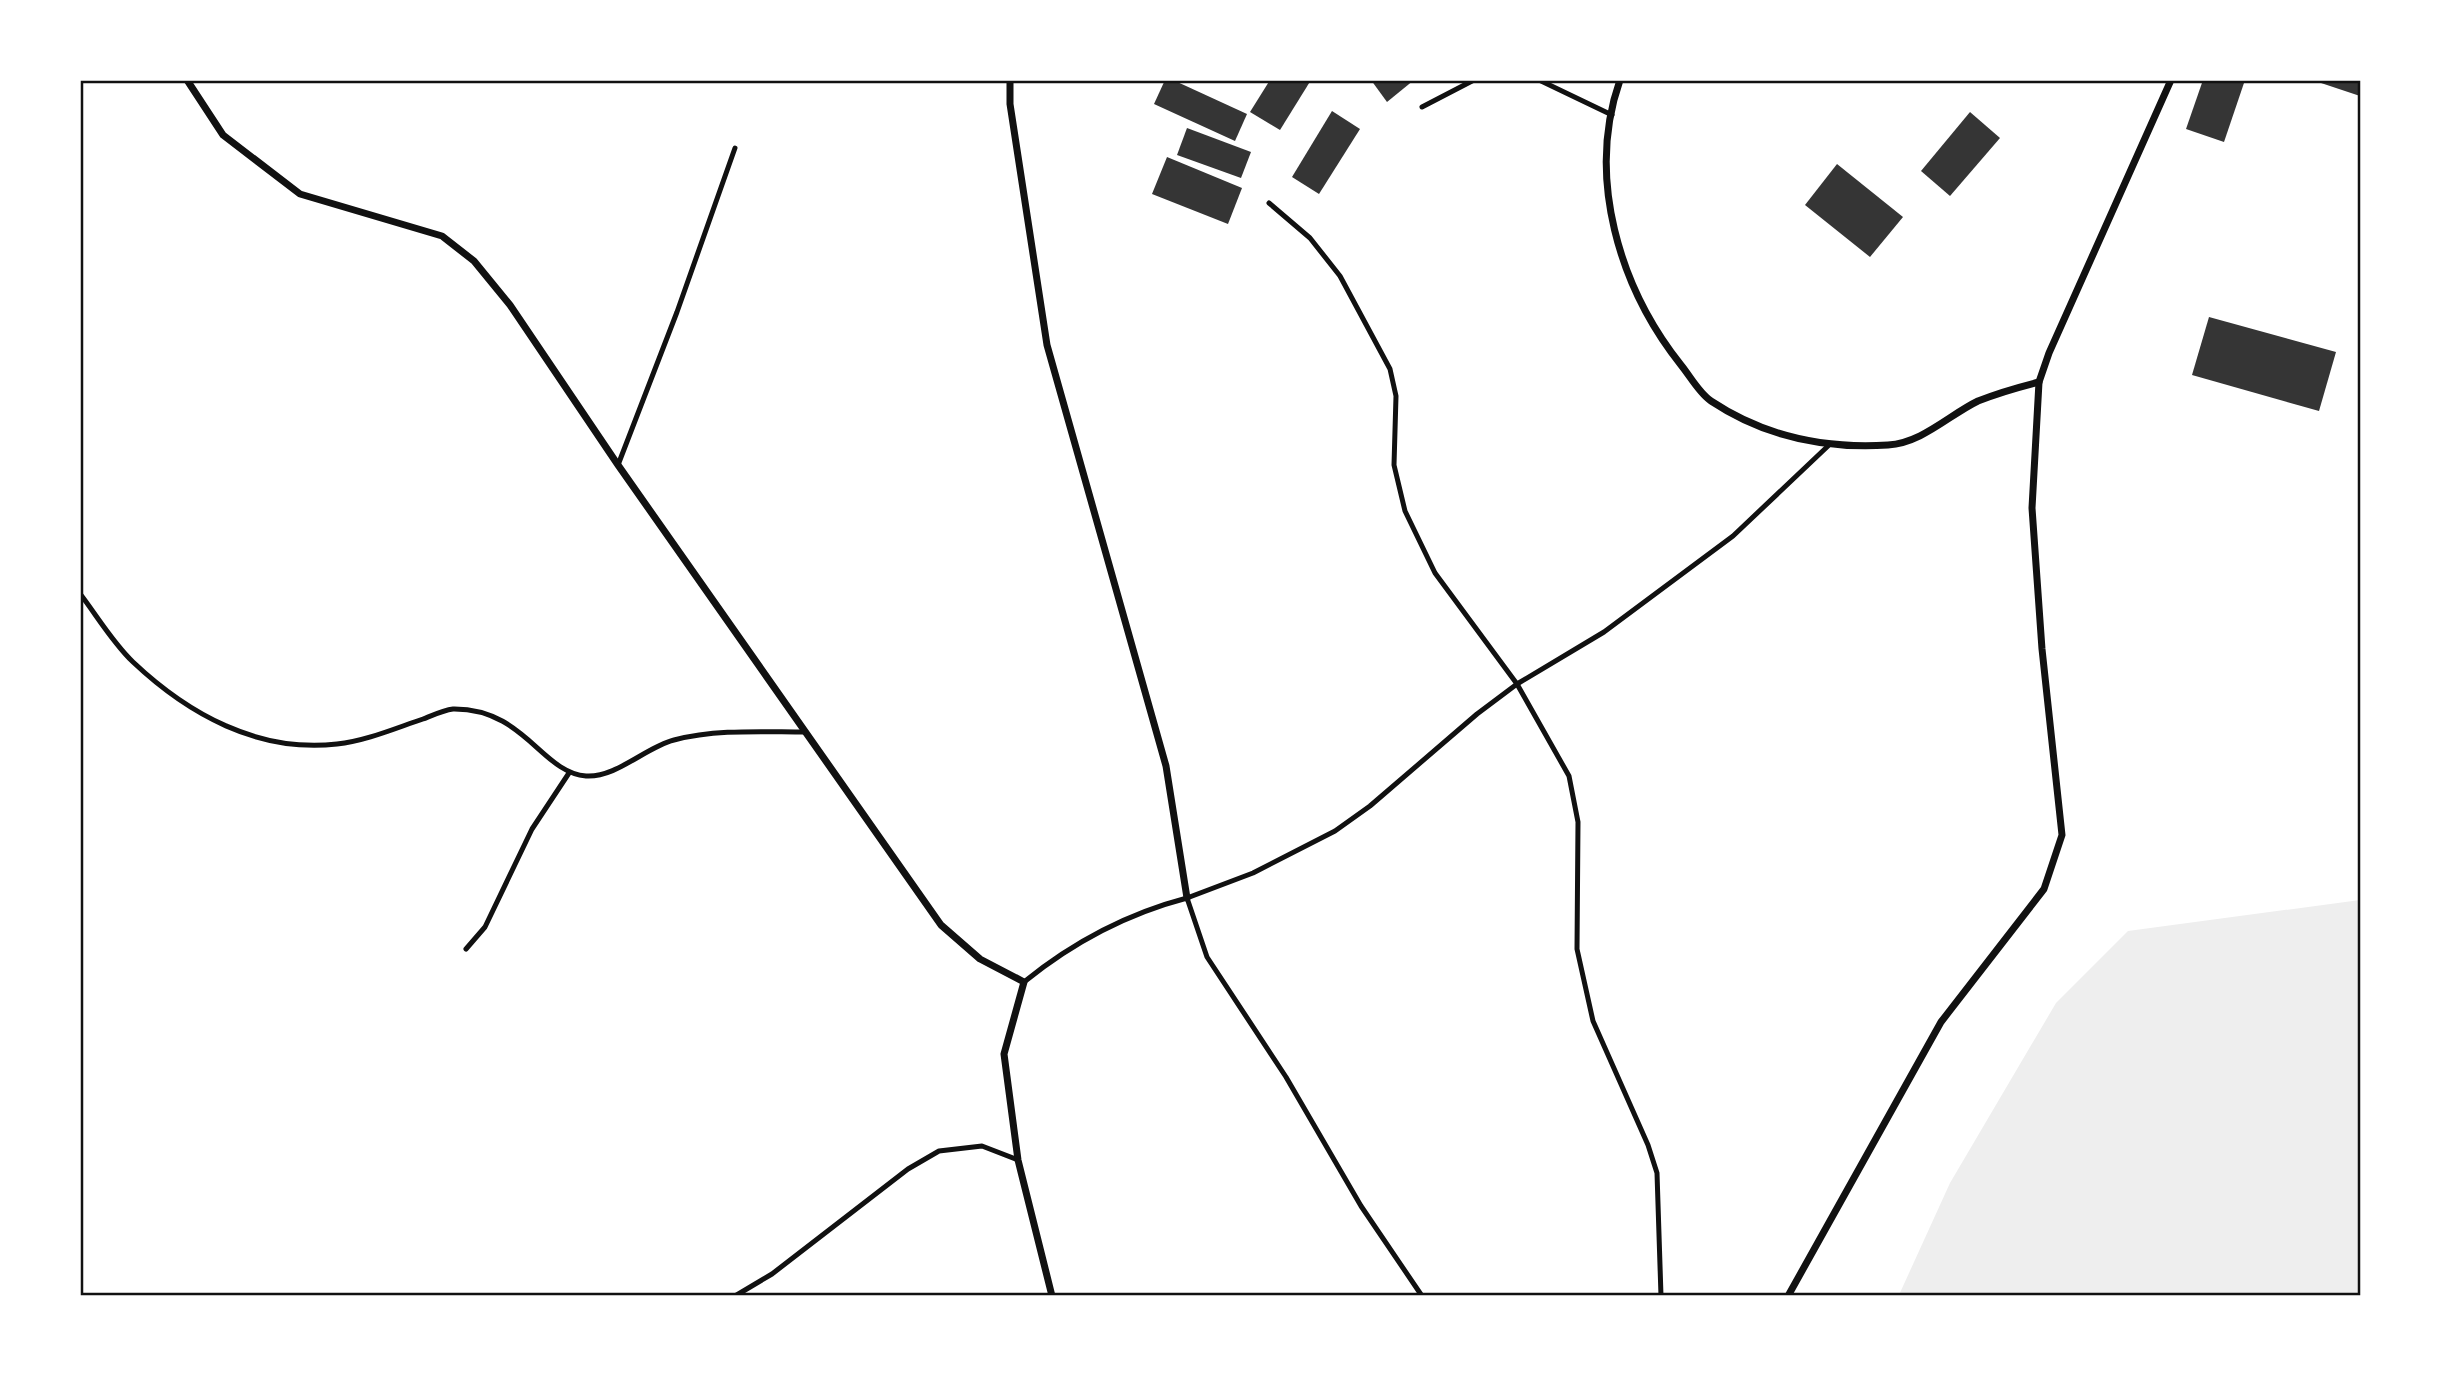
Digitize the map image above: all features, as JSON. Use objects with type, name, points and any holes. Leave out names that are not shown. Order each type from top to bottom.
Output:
[{"type":"street","points":[[187,80],[223,135],[300,194],[442,236],[474,261],[510,305],[618,465],[942,925],[980,959],[1024,982],[1008,1030],[1004,1054],[1018,1160],[1052,1296]]},
{"type":"street","points":[[1010,80],[1010,104],[1047,345],[1166,766],[1187,898]]},
{"type":"street","points":[[1620,80],[1612,115],[1607,162],[1613,229],[1632,287],[1660,339],[1708,400],[1749,423],[1828,446],[1892,445],[1927,432],[1977,402],[2039,382]]},
{"type":"street","points":[[1788,1296],[1941,1022],[2045,889],[2062,835],[2042,649],[2032,508],[2039,382],[2049,353],[2171,80]]},
{"type":"lane","points":[[1422,107],[1474,80]]},
{"type":"lane","points":[[1539,80],[1612,115]]},
{"type":"lane","points":[[618,465],[677,312],[735,148]]},
{"type":"lane","points":[[1269,204],[1310,238],[1340,276],[1390,369],[1396,396],[1394,465],[1405,511],[1435,573],[1517,684],[1569,776],[1578,822],[1577,949],[1593,1021],[1648,1145],[1657,1173],[1661,1296]]},
{"type":"lane","points":[[1024,982],[1055,957],[1114,924],[1149,908],[1187,898],[1253,873],[1335,831],[1517,684],[1604,632],[1733,536],[1828,446]]},
{"type":"lane","points":[[81,595],[131,660],[187,707],[248,736],[283,744],[337,744],[451,709],[485,712],[517,728],[569,773],[589,776],[610,770],[670,741],[713,732],[806,732]]},
{"type":"lane","points":[[466,949],[485,927],[532,829],[569,773]]},
{"type":"lane","points":[[1187,898],[1207,957],[1286,1077],[1361,1206],[1422,1296]]},
{"type":"lane","points":[[735,1296],[772,1274],[908,1169],[939,1151],[982,1146],[1018,1160]]},
{"type":"shaded area","points":[[2360,900],[2360,1295],[1899,1295],[1950,1183],[2056,1003],[2128,931]]},
{"type":"building","points":[[1165,80],[1173,80],[1247,114],[1235,141],[1154,104]]},
{"type":"building","points":[[1270,80],[1311,80],[1280,130],[1250,112]]},
{"type":"building","points":[[1371,80],[1414,80],[1387,102]]},
{"type":"building","points":[[2203,80],[2245,80],[2224,142],[2186,129]]},
{"type":"building","points":[[2315,80],[2360,80],[2360,96],[2315,81]]},
{"type":"building","points":[[1332,111],[1360,129],[1319,194],[1292,177]]},
{"type":"building","points":[[1970,112],[2000,138],[1950,196],[1921,171]]},
{"type":"building","points":[[1187,128],[1251,152],[1241,178],[1177,155]]},
{"type":"building","points":[[1167,157],[1242,188],[1228,224],[1152,194]]},
{"type":"building","points":[[1837,164],[1903,217],[1870,257],[1805,205]]},
{"type":"building","points":[[2209,317],[2336,352],[2319,411],[2192,375]]}]
